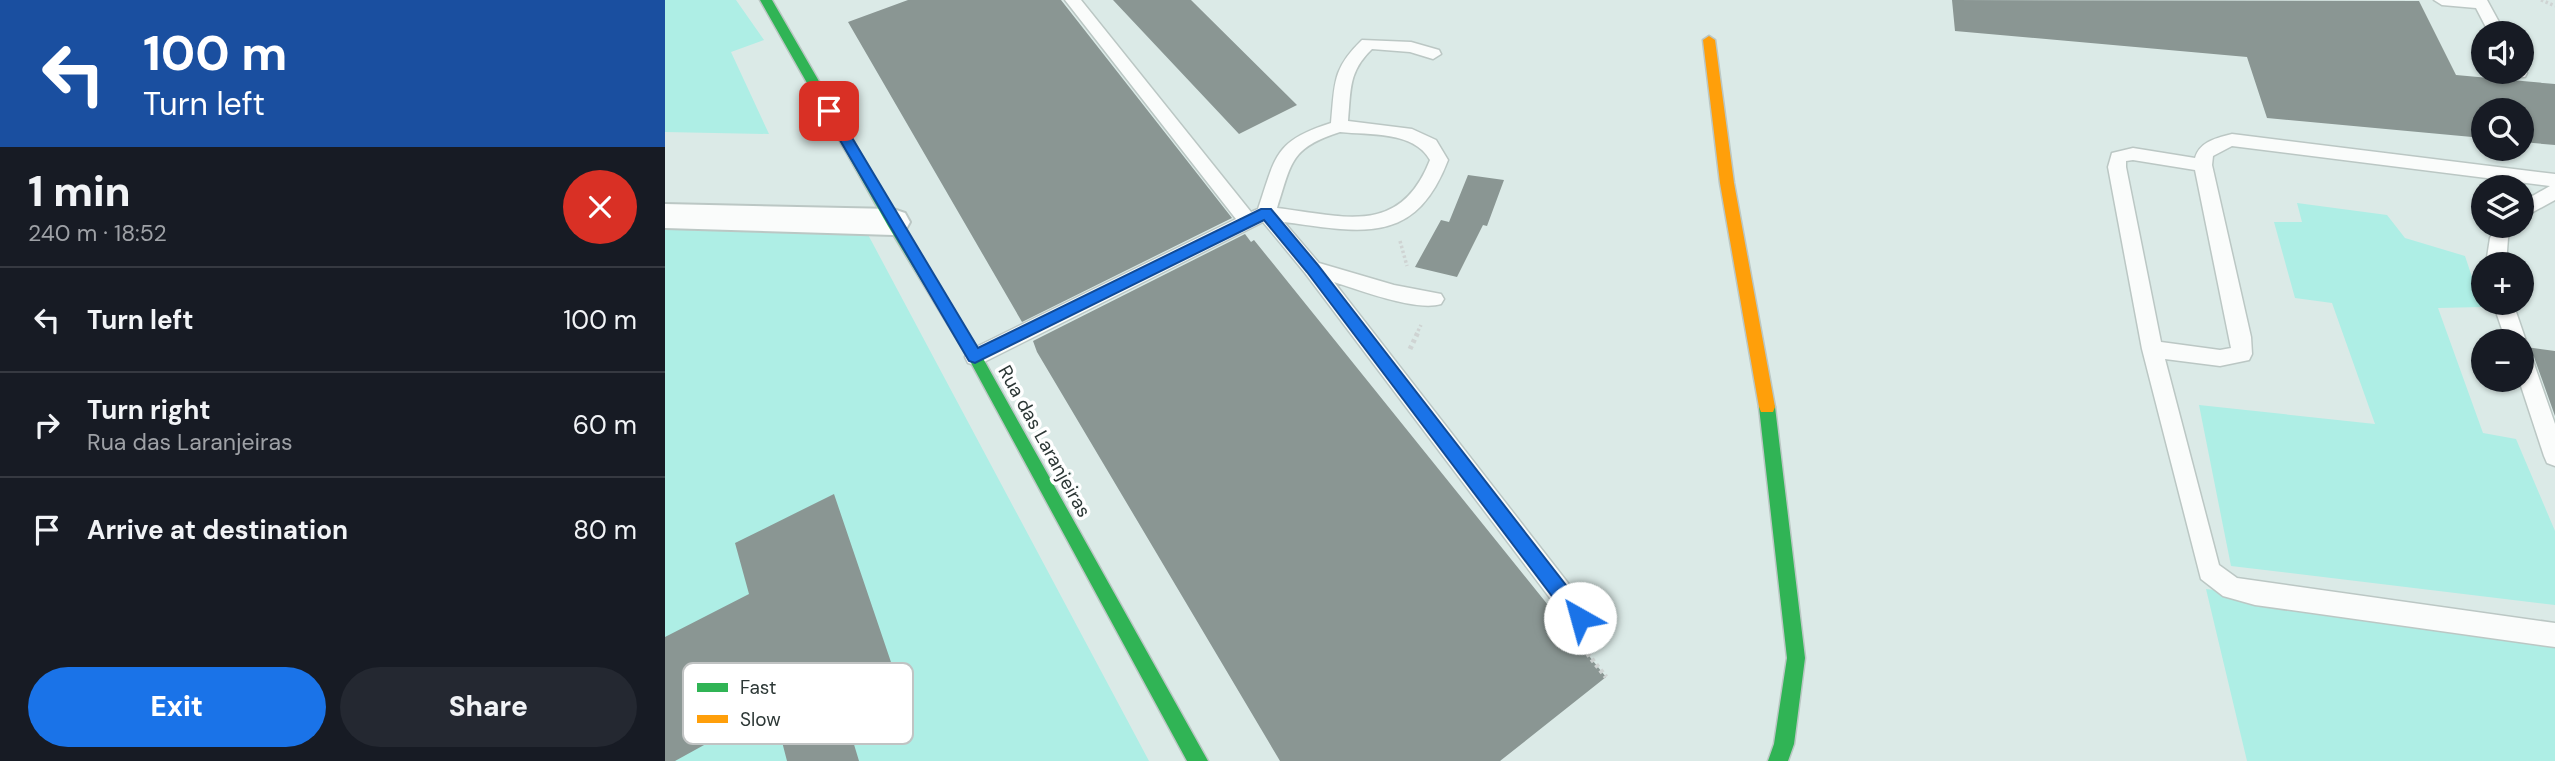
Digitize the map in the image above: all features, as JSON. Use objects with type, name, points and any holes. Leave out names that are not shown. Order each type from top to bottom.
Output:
[{"type":"street","name":"Rua das Laranjeiras","points":[[766,0],[893,222],[975,357],[1198,761]]},
{"type":"street","points":[[1709,40],[1727,183],[1769,417],[1796,658],[1784,744],[1778,761]]},
{"type":"street","points":[[665,216],[893,222]]},
{"type":"lane","points":[[1073,0],[1257,217],[1312,268],[1580,618]]},
{"type":"lane","points":[[2442,0],[2480,2],[2490,21]]},
{"type":"lane","points":[[1339,126],[1344,77],[1350,61],[1368,44],[1411,47],[1433,54]]},
{"type":"lane","points":[[975,357],[1257,217],[1363,225],[1394,216],[1417,202],[1431,181],[1439,160],[1430,144],[1406,133],[1339,126],[1314,134],[1295,145],[1283,162],[1257,217]]},
{"type":"lane","points":[[2152,349],[2220,358],[2242,354],[2241,337],[2203,165],[2204,153],[2218,144],[2232,140],[2555,180]]},
{"type":"lane","points":[[2203,165],[2133,154],[2118,157],[2117,167],[2152,349],[2209,571],[2231,588],[2255,594],[2555,635]]},
{"type":"lane","points":[[2534,204],[2555,191]]},
{"type":"lane","points":[[1312,268],[1394,293],[1424,298]]},
{"type":"lane","points":[[2533,392],[2555,456]]},
{"type":"path","points":[[2541,0],[2555,6]]},
{"type":"path","points":[[1394,216],[1424,298],[1407,355]]},
{"type":"shaded area","points":[[665,0],[736,0],[764,40],[731,52],[769,134],[665,132]]},
{"type":"shaded area","points":[[2297,203],[2387,215],[2405,238],[2465,256],[2471,274],[2471,307],[2438,308],[2483,433],[2516,439],[2555,531],[2555,605],[2231,566],[2199,405],[2375,424],[2332,303],[2295,298],[2274,222],[2302,222]]},
{"type":"shaded area","points":[[665,226],[865,229],[1149,761],[665,761]]},
{"type":"shaded area","points":[[2206,589],[2555,635],[2555,761],[2247,761]]},
{"type":"building","points":[[908,0],[1061,0],[1232,218],[1022,322],[848,22]]},
{"type":"building","points":[[1113,0],[1191,0],[1297,105],[1239,134]]},
{"type":"building","points":[[1952,0],[2419,1],[2456,75],[2471,76],[2471,84],[2555,84],[2555,145],[2534,143],[2534,98],[2471,98],[2471,137],[2267,118],[2247,57],[1955,31]]},
{"type":"building","points":[[1468,175],[1504,180],[1487,226],[1483,225],[1457,277],[1415,267],[1441,220],[1449,222]]},
{"type":"building","points":[[1245,234],[1251,242],[1254,240],[1606,677],[1500,761],[1280,761],[1037,352],[1033,341]]},
{"type":"building","points":[[2534,348],[2555,351],[2555,416],[2534,357]]},
{"type":"building","points":[[834,494],[891,663],[683,663],[683,744],[706,744],[675,761],[665,761],[665,637],[749,594],[735,543]]},
{"type":"building","points":[[783,744],[854,744],[859,761],[787,761]]},
{"type":"traffic: fast","points":[[766,0],[893,222],[975,357],[1198,761]]},
{"type":"traffic: fast","points":[[1767,407],[1796,658],[1784,744],[1778,761]]},
{"type":"traffic: slow","points":[[1709,40],[1727,183],[1767,407]]},
{"type":"route","points":[[829,111],[975,357],[1266,212],[1312,268],[1580,618]]}]
